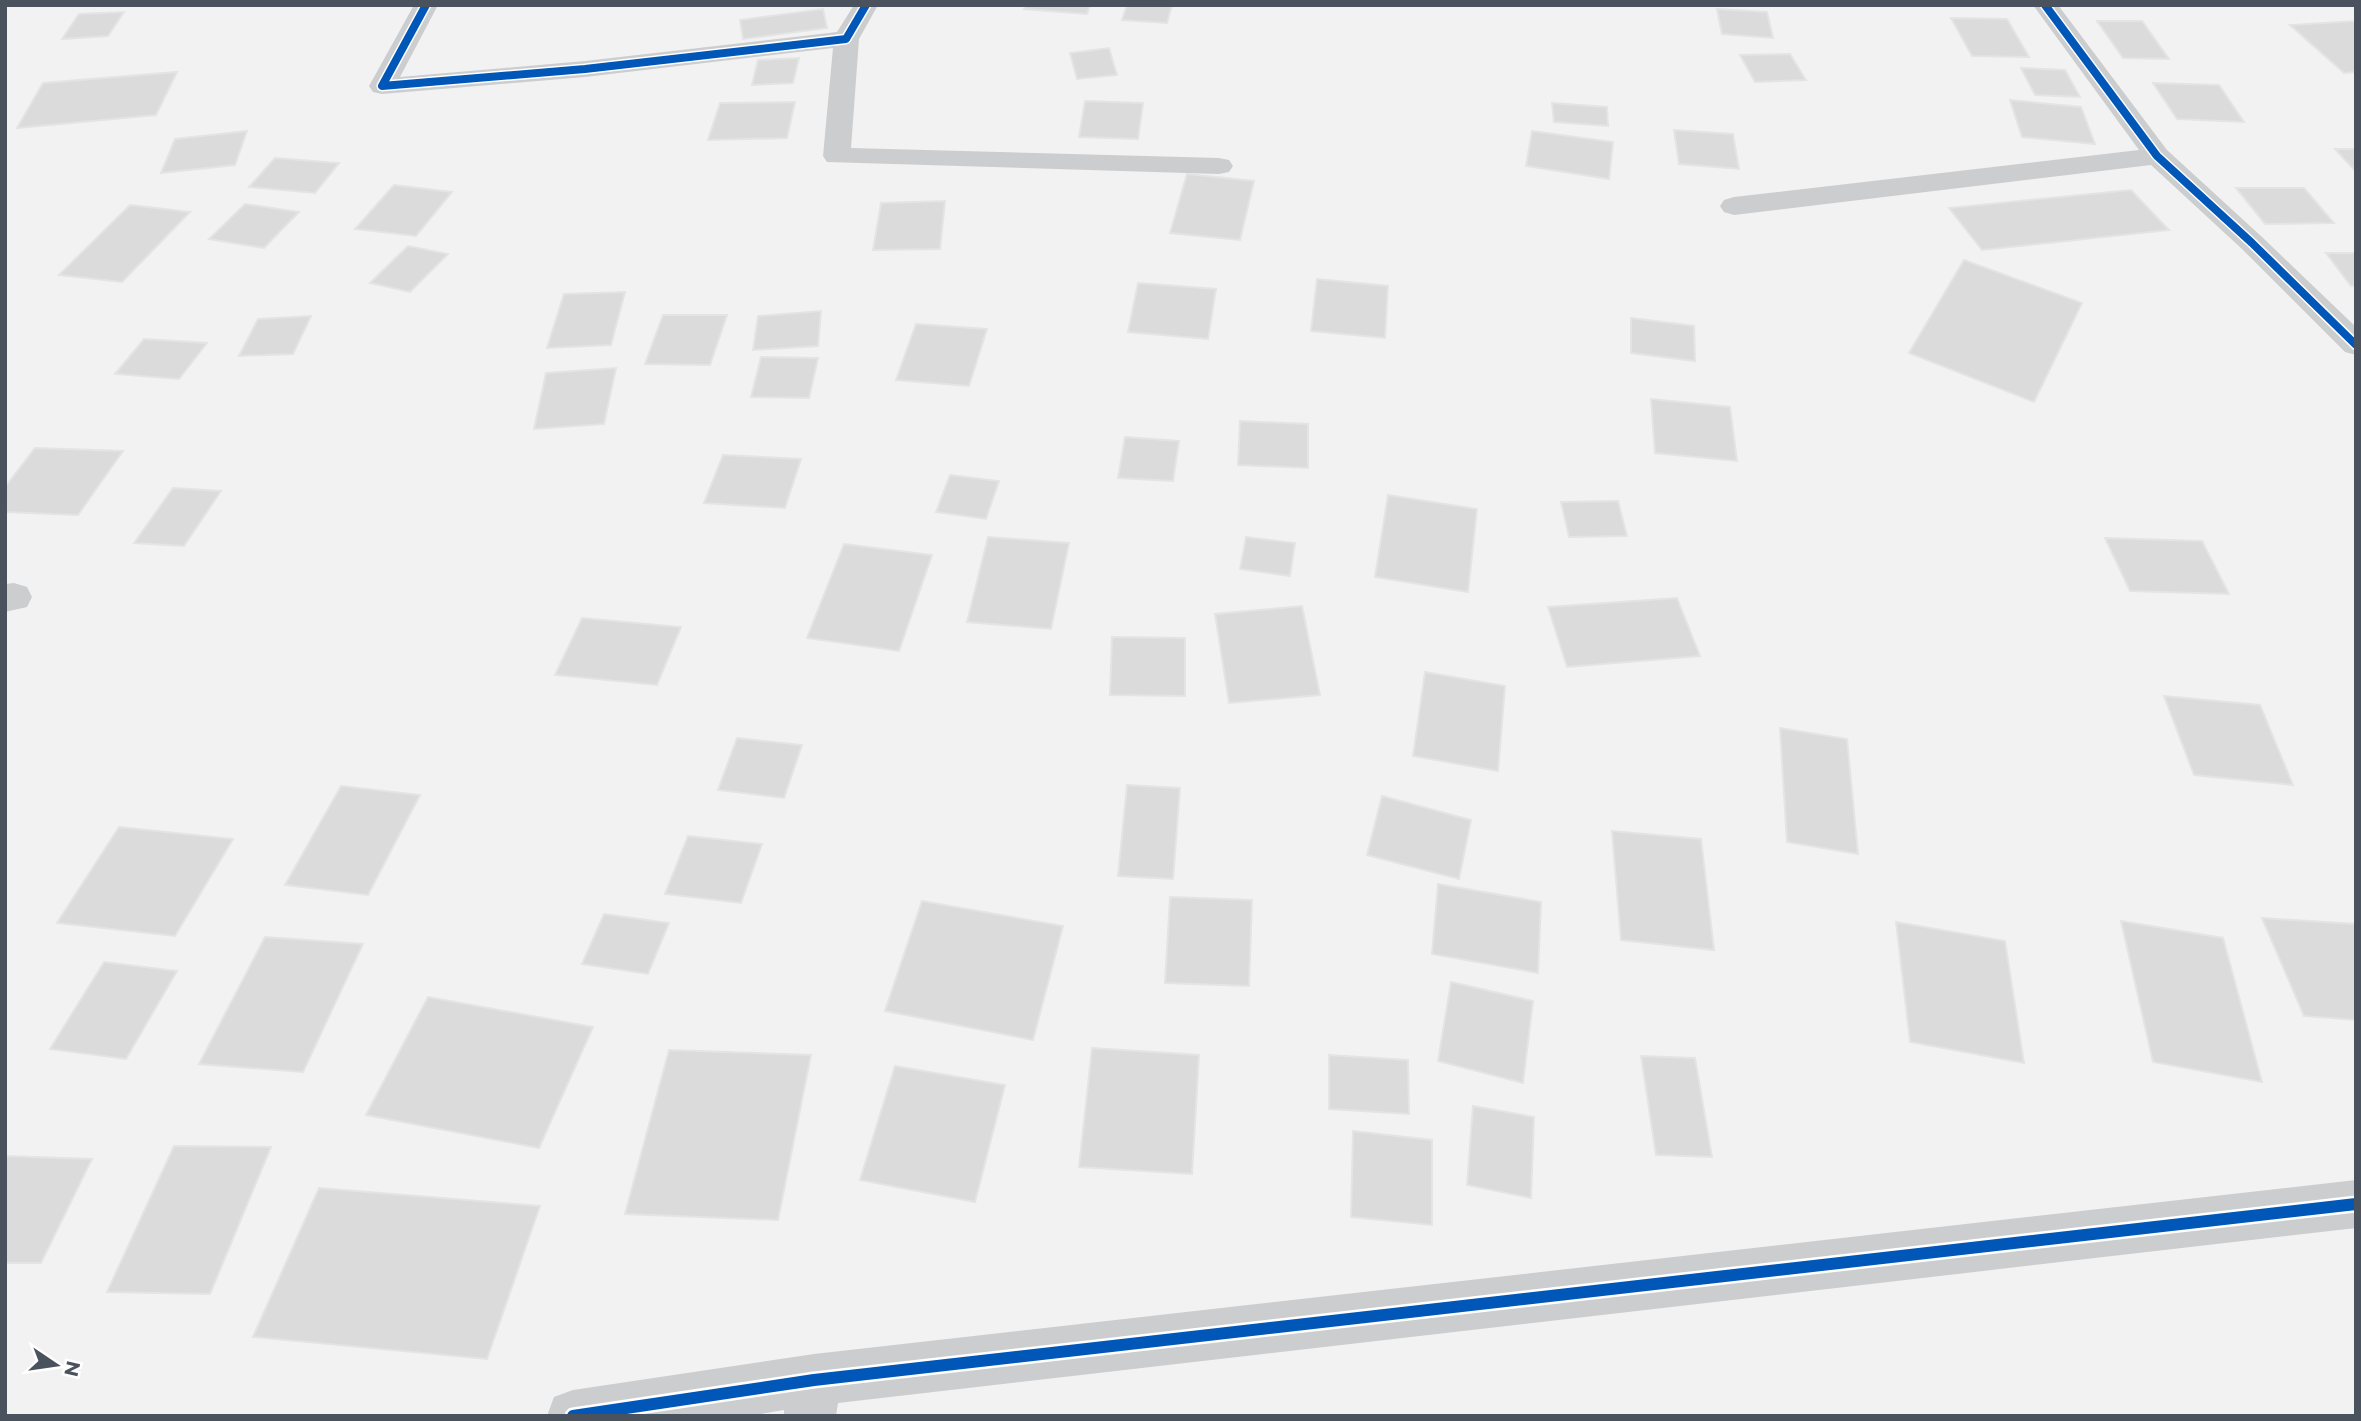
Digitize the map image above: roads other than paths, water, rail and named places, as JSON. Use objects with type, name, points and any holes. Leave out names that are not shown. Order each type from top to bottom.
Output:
[{"type":"street","points":[[426,5],[382,86],[585,69],[846,39]]},
{"type":"street","points":[[866,5],[846,39],[837,156],[1219,166]]},
{"type":"street","points":[[2045,5],[2157,156],[2252,243],[2356,345]]},
{"type":"street","points":[[1734,206],[2157,156]]},
{"type":"street","points":[[573,1416],[812,1398],[2356,1204]]}]
